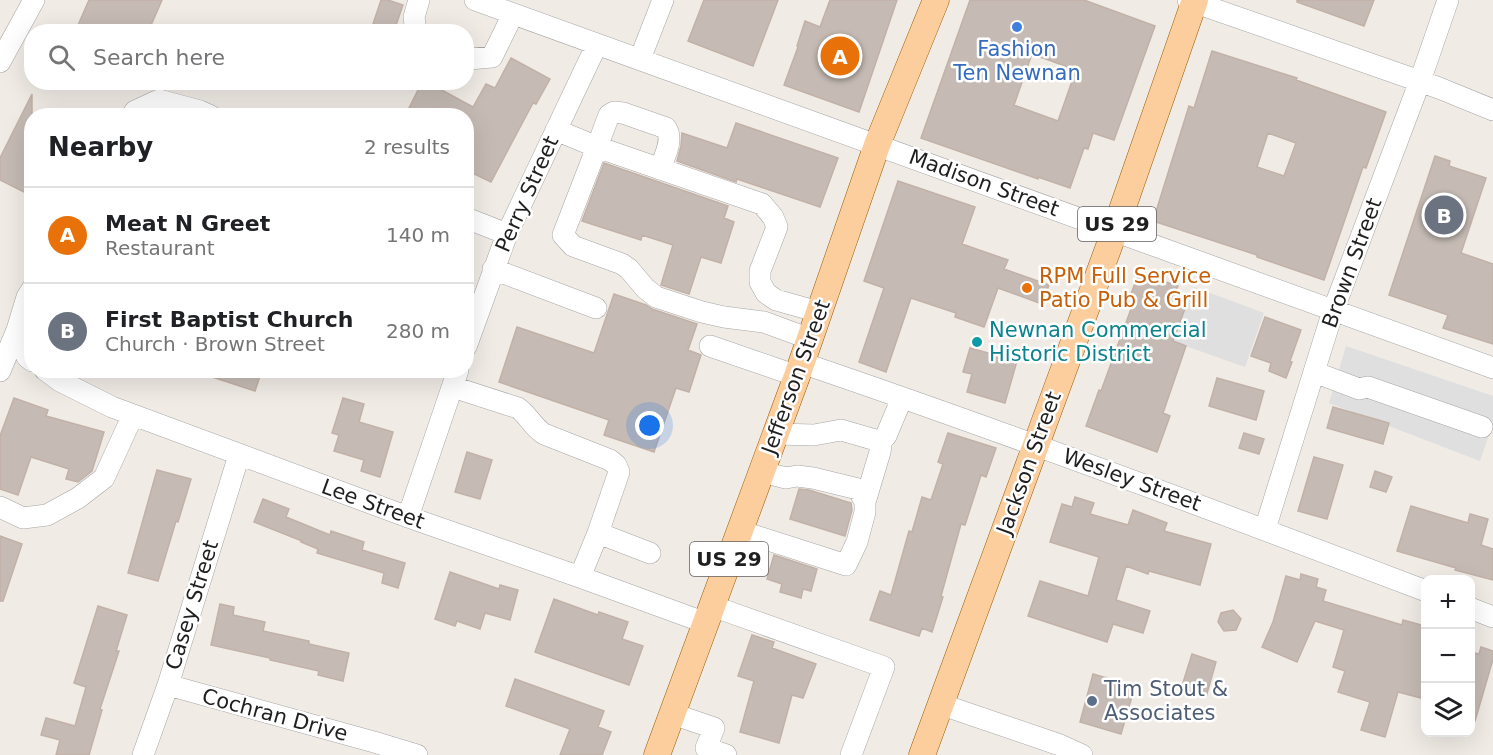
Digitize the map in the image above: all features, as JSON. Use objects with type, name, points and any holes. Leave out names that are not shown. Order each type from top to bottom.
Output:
[{"type":"main road","name":"Jefferson Street","points":[[657,755],[776,434],[877,145],[936,0]]},
{"type":"main road","name":"Jackson Street","points":[[922,755],[1115,230],[1192,1]]},
{"type":"street","points":[[0,62],[34,0]]},
{"type":"street","points":[[415,24],[414,17],[419,0]]},
{"type":"street","name":"Madison Street","points":[[475,0],[1493,368]]},
{"type":"street","points":[[640,59],[663,0]]},
{"type":"street","name":"Brown Street","points":[[1265,529],[1333,311],[1420,81],[1448,0]]},
{"type":"street","points":[[1192,1],[1420,81],[1493,110]]},
{"type":"street","points":[[474,58],[492,57],[513,14]]},
{"type":"street","name":"Perry Street","points":[[474,325],[507,234],[597,44]]},
{"type":"street","points":[[142,108],[159,100],[189,108]]},
{"type":"street","points":[[660,169],[669,141],[666,128],[623,113],[614,112],[609,115],[563,235],[573,246],[622,264],[656,297],[702,312],[764,322],[810,339]]},
{"type":"street","points":[[556,130],[597,147],[762,204],[773,217],[777,227],[760,271],[760,282],[766,293],[776,300],[819,312]]},
{"type":"street","points":[[474,221],[507,234]]},
{"type":"street","points":[[494,269],[596,308]]},
{"type":"street","points":[[0,371],[24,307]]},
{"type":"street","points":[[17,330],[24,349]]},
{"type":"street","name":"Wesley Street","points":[[710,346],[902,398],[1036,444],[1421,589]]},
{"type":"street","points":[[1314,372],[1359,389],[1368,387],[1482,427]]},
{"type":"street","name":"Lee Street","points":[[56,378],[112,407],[408,517],[580,577],[884,667],[851,755]]},
{"type":"street","points":[[408,517],[456,379],[518,408],[544,434],[610,460],[616,465],[619,472],[580,577]]},
{"type":"street","points":[[776,434],[814,435],[841,430],[879,441],[886,436],[902,398]]},
{"type":"street","points":[[0,507],[23,518],[47,515],[78,498],[104,478],[133,415]]},
{"type":"street","points":[[740,531],[846,565],[857,542],[866,512],[865,502],[882,439]]},
{"type":"street","name":"Casey Street","points":[[143,755],[168,685],[239,455]]},
{"type":"street","points":[[762,472],[786,478],[797,476],[813,478],[858,489],[865,502]]},
{"type":"street","points":[[598,533],[650,553]]},
{"type":"street","points":[[1475,610],[1493,617]]},
{"type":"street","name":"Cochran Drive","points":[[168,685],[417,755]]},
{"type":"street","points":[[940,704],[1060,745],[1082,755]]},
{"type":"street","points":[[673,714],[714,728],[706,748],[726,755]]},
{"type":"shaded area","points":[[1194,287],[1264,313],[1245,367],[1174,342]]},
{"type":"shaded area","points":[[1346,346],[1493,396],[1493,423],[1480,461],[1329,403]]},
{"type":"building","points":[[89,0],[162,0],[152,24],[78,24]]},
{"type":"building","points":[[381,0],[403,5],[396,24],[373,24]]},
{"type":"building","points":[[704,0],[778,0],[753,66],[688,41]]},
{"type":"building","points":[[830,0],[897,0],[859,112],[784,85],[805,21],[820,27]]},
{"type":"building","points":[[970,0],[1084,0],[1155,26],[1114,140],[1093,133],[1088,149],[1084,148],[1070,188],[921,138]],"holes":[[[1032,54],[1076,70],[1058,121],[1014,105]]]},
{"type":"building","points":[[1297,0],[1374,0],[1364,26],[1297,2]]},
{"type":"building","points":[[1212,51],[1297,78],[1296,80],[1386,112],[1366,168],[1363,167],[1324,280],[1153,221],[1189,106],[1194,108]],"holes":[[[1268,133],[1296,143],[1284,176],[1257,167]]]},
{"type":"building","points":[[511,58],[550,79],[536,104],[533,103],[491,182],[474,174],[474,108],[409,108],[418,90],[442,90],[473,107],[486,84],[495,88]]},
{"type":"building","points":[[32,94],[32,108],[25,108]]},
{"type":"building","points":[[24,110],[24,192],[0,180],[0,158]]},
{"type":"building","points":[[736,123],[838,158],[820,207],[737,179],[736,182],[677,161],[682,133],[727,148]]},
{"type":"building","points":[[1435,156],[1450,161],[1449,166],[1486,178],[1461,253],[1493,264],[1493,344],[1443,328],[1448,315],[1389,295]]},
{"type":"building","points":[[604,163],[728,206],[724,218],[734,222],[721,263],[701,257],[689,294],[661,285],[673,245],[642,235],[641,240],[582,221]]},
{"type":"building","points":[[898,181],[975,207],[962,244],[1008,260],[1004,269],[1049,285],[1042,304],[998,288],[984,327],[955,317],[956,313],[911,298],[886,372],[859,362],[884,288],[864,281]]},
{"type":"building","points":[[1139,273],[1178,286],[1172,304],[1185,309],[1173,341],[1186,346],[1163,413],[1170,416],[1157,452],[1086,426],[1135,298],[1130,296]]},
{"type":"building","points":[[614,294],[697,324],[688,350],[701,355],[689,392],[676,388],[654,452],[604,435],[609,420],[499,382],[517,327],[594,353]]},
{"type":"building","points":[[1265,317],[1301,330],[1286,378],[1269,371],[1271,363],[1251,356]]},
{"type":"building","points":[[970,348],[1017,361],[1005,403],[967,392],[972,374],[963,372]]},
{"type":"building","points":[[215,378],[259,378],[255,391]]},
{"type":"building","points":[[1217,378],[1264,391],[1256,420],[1209,406]]},
{"type":"building","points":[[14,398],[48,410],[46,416],[104,432],[92,471],[78,482],[66,479],[69,469],[31,457],[18,495],[0,489],[0,436]]},
{"type":"building","points":[[343,398],[364,404],[359,422],[393,432],[380,477],[361,471],[364,460],[334,451],[339,435],[332,433]]},
{"type":"building","points":[[1333,407],[1389,423],[1383,444],[1327,428]]},
{"type":"building","points":[[948,433],[996,448],[986,477],[981,475],[965,525],[961,524],[932,632],[922,628],[919,636],[870,620],[880,591],[891,595],[909,531],[912,532],[922,497],[931,500],[943,464],[938,462]]},
{"type":"building","points":[[1244,433],[1264,439],[1259,454],[1239,448]]},
{"type":"building","points":[[467,452],[492,460],[480,499],[455,492]]},
{"type":"building","points":[[1314,457],[1343,465],[1327,519],[1298,511]]},
{"type":"building","points":[[157,470],[191,479],[158,581],[128,573]]},
{"type":"building","points":[[1375,471],[1392,477],[1386,492],[1370,487]]},
{"type":"building","points":[[799,489],[851,503],[852,510],[845,536],[790,519]]},
{"type":"building","points":[[1075,497],[1094,503],[1090,514],[1128,525],[1133,510],[1167,523],[1164,531],[1211,544],[1200,585],[1149,571],[1148,574],[1126,566],[1116,600],[1150,611],[1143,633],[1113,624],[1107,642],[1028,616],[1040,581],[1088,596],[1099,557],[1050,542],[1062,504],[1072,507]]},
{"type":"building","points":[[263,499],[289,509],[286,517],[330,535],[331,531],[364,542],[362,550],[405,563],[398,588],[382,583],[384,573],[317,553],[318,549],[302,541],[254,522]]},
{"type":"building","points":[[1411,506],[1468,523],[1470,514],[1488,519],[1481,545],[1493,549],[1493,580],[1455,570],[1456,568],[1397,551]]},
{"type":"building","points":[[0,536],[22,544],[3,601],[0,601]]},
{"type":"building","points":[[774,555],[817,569],[811,591],[803,589],[801,598],[780,592],[782,584],[767,579]]},
{"type":"building","points":[[450,572],[499,589],[500,585],[518,590],[510,620],[485,613],[480,629],[457,621],[455,626],[435,619]]},
{"type":"building","points":[[1301,574],[1318,579],[1316,587],[1326,590],[1323,601],[1402,625],[1403,620],[1421,625],[1421,698],[1398,692],[1385,737],[1361,730],[1370,702],[1338,692],[1345,671],[1333,667],[1344,630],[1315,621],[1297,662],[1262,647],[1273,622],[1286,576],[1300,580]]},
{"type":"building","points":[[554,599],[598,615],[599,612],[628,622],[622,639],[643,646],[629,685],[535,652]]},
{"type":"building","points":[[220,604],[234,607],[233,615],[265,622],[263,631],[349,653],[343,681],[318,675],[319,671],[211,645]]},
{"type":"building","points":[[98,606],[127,615],[116,651],[119,651],[100,709],[102,710],[89,755],[56,755],[60,740],[41,735],[46,718],[75,726],[86,687],[74,683]]},
{"type":"building","points":[[1233,610],[1241,619],[1236,630],[1224,631],[1218,622],[1221,613]]},
{"type":"building","points":[[752,635],[774,642],[772,648],[816,664],[803,698],[792,695],[779,743],[740,732],[754,681],[738,676]]},
{"type":"building","points":[[1481,647],[1493,651],[1493,659],[1475,721],[1475,653],[1479,654]]},
{"type":"building","points":[[1192,654],[1216,662],[1206,697],[1181,689]]},
{"type":"building","points":[[1093,674],[1135,686],[1121,734],[1080,722]]},
{"type":"building","points":[[515,679],[604,711],[598,727],[611,732],[602,755],[560,755],[570,729],[506,706]]},
{"type":"place","name":"Fashion Ten Newnan","points":[[1017,27]]},
{"type":"place","name":"Meat N Greet","points":[[840,56]]},
{"type":"place","name":"First Baptist Church","points":[[1444,215]]},
{"type":"place","name":"RPM Full Service Patio Pub & Grill","points":[[1027,288]]},
{"type":"place","name":"Newnan Commercial Historic District","points":[[977,342]]},
{"type":"place","name":"Tim Stout & Associates","points":[[1092,701]]}]
